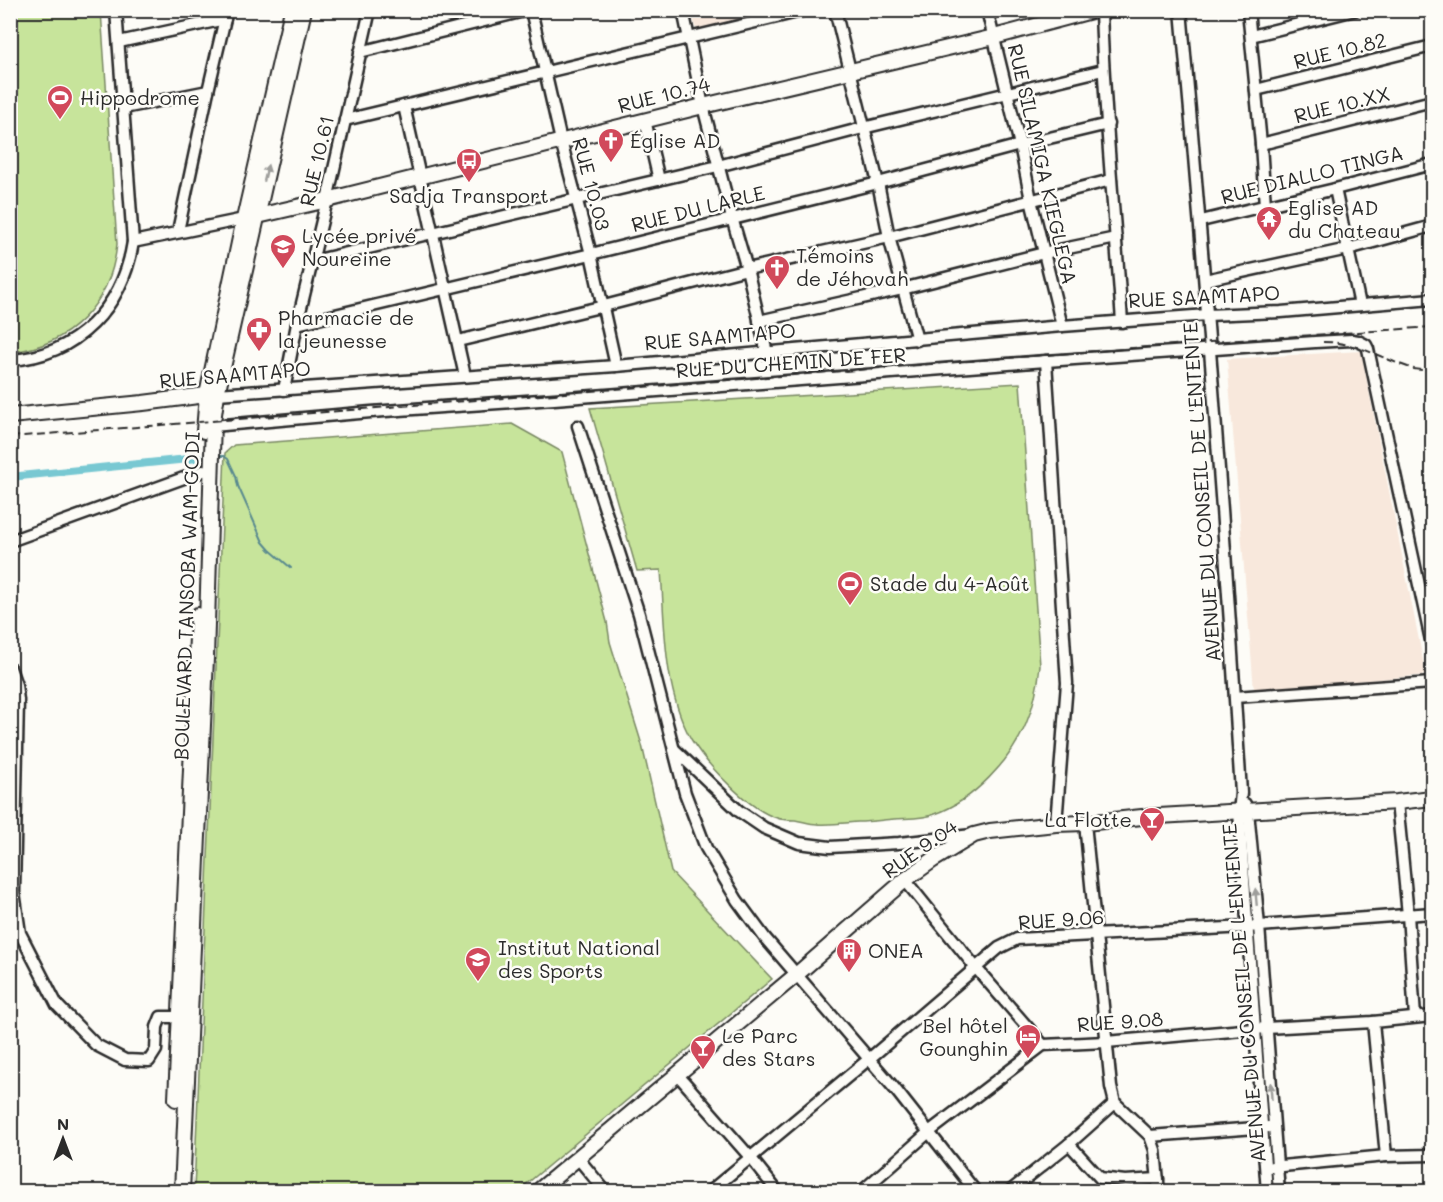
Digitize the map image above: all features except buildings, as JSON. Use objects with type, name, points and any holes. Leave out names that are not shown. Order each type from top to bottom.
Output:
[{"type":"main road","name":"BOULEVARD TANSOBA WAM-GODI","points":[[173,1191],[204,422],[250,217],[292,10]]},
{"type":"main road","name":"BOULEVARD TANSOBA WAM-GODI","points":[[250,217],[304,10]]},
{"type":"main road","name":"RUE 10.74","points":[[250,217],[994,37],[1086,12]]},
{"type":"main road","name":"BOULEVARD TANSOBA WAM-GODI","points":[[182,1191],[206,658],[212,394]]},
{"type":"main road","name":"RUE SAAMTAPO","points":[[10,416],[212,394]]},
{"type":"main road","name":"RUE 9.04","points":[[537,1191],[796,975],[905,880],[974,835],[990,831],[1142,817],[1432,798]]},
{"type":"street","points":[[10,360],[52,351],[75,338],[95,322],[108,307],[128,267],[133,242],[116,10]]},
{"type":"street","name":"RUE 10.61","points":[[284,390],[297,324],[370,10]]},
{"type":"street","points":[[360,52],[530,10]]},
{"type":"street","name":"RUE 10.03","points":[[530,10],[604,306],[616,366]]},
{"type":"street","points":[[683,10],[703,106],[767,353]]},
{"type":"street","points":[[345,120],[806,10]]},
{"type":"street","points":[[835,10],[916,340]]},
{"type":"street","name":"RUE SILAMIGA KIEGLEGA","points":[[987,10],[1062,326]]},
{"type":"street","points":[[1101,10],[1102,70],[1122,322]]},
{"type":"street","name":"AVENUE DU CONSEIL DE L'ENTENTE","points":[[1181,10],[1201,221],[1241,792],[1259,926],[1261,1028]]},
{"type":"street","points":[[1248,10],[1265,206]]},
{"type":"street","points":[[1251,36],[1355,10]]},
{"type":"street","points":[[118,42],[226,15],[178,231]]},
{"type":"street","name":"RUE 10.82","points":[[1256,90],[1432,46]]},
{"type":"street","points":[[313,261],[718,166],[1102,70]]},
{"type":"street","points":[[124,108],[208,91]]},
{"type":"street","name":"RUE 10.XX","points":[[1261,144],[1432,100]]},
{"type":"street","points":[[404,106],[465,376]]},
{"type":"street","points":[[645,120],[659,180]]},
{"type":"street","name":"RUE DU LARLE","points":[[297,324],[591,254],[1108,124]]},
{"type":"street","name":"RUE DIALLO TINGA","points":[[1201,221],[1432,164]]},
{"type":"street","points":[[458,341],[747,269],[889,237],[1111,180]]},
{"type":"street","points":[[1335,189],[1360,305]]},
{"type":"street","points":[[133,242],[250,217]]},
{"type":"street","points":[[1205,280],[1348,249],[1432,226]]},
{"type":"street","points":[[759,321],[1116,238]]},
{"type":"street","name":"RUE SAAMTAPO","points":[[212,394],[616,366],[1062,326],[1281,312],[1432,299]]},
{"type":"street","name":"RUE DU CHEMIN DE FER","points":[[213,426],[1046,361],[1352,340],[1364,343],[1368,349],[1432,645]]},
{"type":"street","points":[[1046,361],[1067,683],[1056,824]]},
{"type":"street","points":[[578,426],[639,614],[685,793],[706,848],[737,900],[765,938],[901,1097],[976,1191]]},
{"type":"street","points":[[10,541],[203,471]]},
{"type":"street","points":[[10,668],[18,700],[14,802],[15,892],[20,933],[57,1005],[96,1045],[124,1060],[148,1061],[156,1050],[157,1027],[161,1017],[180,1017]]},
{"type":"street","points":[[1235,697],[1432,684]]},
{"type":"street","points":[[674,749],[739,812],[764,828],[799,843],[830,847],[974,835]]},
{"type":"street","points":[[1397,802],[1415,1017]]},
{"type":"street","name":"AVENUE DU CONSEIL DE L'ENTENTE","points":[[1243,812],[1247,927],[1261,1028],[1269,1127],[1271,1167],[1267,1191]]},
{"type":"street","points":[[1085,822],[1111,1087],[1115,1103],[1150,1136],[1155,1149],[1159,1191]]},
{"type":"street","points":[[861,1191],[929,1132],[1043,1045],[976,968],[905,880]]},
{"type":"street","name":"RUE 9.06","points":[[709,1191],[999,948],[1017,939],[1247,927],[1432,913]]},
{"type":"street","name":"RUE 9.08","points":[[1043,1045],[1432,1016]]},
{"type":"street","points":[[1373,1022],[1386,1156]]},
{"type":"street","points":[[677,1074],[778,1191]]},
{"type":"street","points":[[1009,1191],[1069,1144],[1115,1103]]},
{"type":"street","points":[[1150,1136],[1269,1127]]},
{"type":"street","points":[[1069,1144],[1100,1178],[1125,1181],[1158,1179]]},
{"type":"street","points":[[1271,1167],[1386,1156],[1432,1155]]},
{"type":"street","points":[[577,1156],[606,1191]]},
{"type":"street","name":"AVENUE DU CONSEIL DE L'ENTENTE","points":[[1271,1167],[1279,1191]]},
{"type":"shaded area","points":[[692,11],[785,11],[701,31],[695,27]]},
{"type":"shaded area","points":[[1361,351],[1426,675],[1254,690],[1227,359]]},
{"type":"green space","name":"Hippodrome","points":[[11,10],[101,11],[117,244],[106,285],[84,318],[69,331],[52,341],[11,352]]},
{"type":"green space","name":"Stade du 4-Août","points":[[1020,383],[1040,666],[1037,688],[1026,724],[1011,751],[1001,765],[977,789],[963,800],[930,816],[812,824],[781,819],[754,806],[729,785],[707,761],[691,739],[682,719],[675,699],[667,657],[661,570],[637,571],[590,408]]},
{"type":"green space","points":[[512,424],[562,452],[607,622],[610,642],[642,745],[671,872],[772,979],[518,1191],[194,1191],[225,453],[234,445]]},
{"type":"waterway","points":[[218,456],[228,459],[263,542],[291,568]]},
{"type":"waterway","points":[[10,477],[198,458]]},
{"type":"railway","points":[[10,437],[1210,342],[1432,327]]},
{"type":"railway","points":[[1323,342],[1348,345],[1414,369],[1432,371]]},
{"type":"place","name":"Hippodrome","points":[[60,121]]},
{"type":"place","name":"Église AD","points":[[611,164]]},
{"type":"place","name":"Sadja Transport","points":[[469,184]]},
{"type":"place","name":"Eglise AD du Chateau","points":[[1269,242]]},
{"type":"place","name":"Lycée privé Noureine","points":[[283,270]]},
{"type":"place","name":"Témoins de Jéhovah","points":[[777,291]]},
{"type":"place","name":"Pharmacie de la jeunesse","points":[[259,353]]},
{"type":"place","name":"Stade du 4-Août","points":[[850,607]]},
{"type":"place","name":"La Flotte","points":[[1152,843]]},
{"type":"place","name":"ONEA","points":[[849,974]]},
{"type":"place","name":"Institut National des Sports","points":[[478,983]]},
{"type":"place","name":"Bel hôtel Gounghin","points":[[1028,1060]]},
{"type":"place","name":"Le Parc des Stars","points":[[703,1071]]}]
